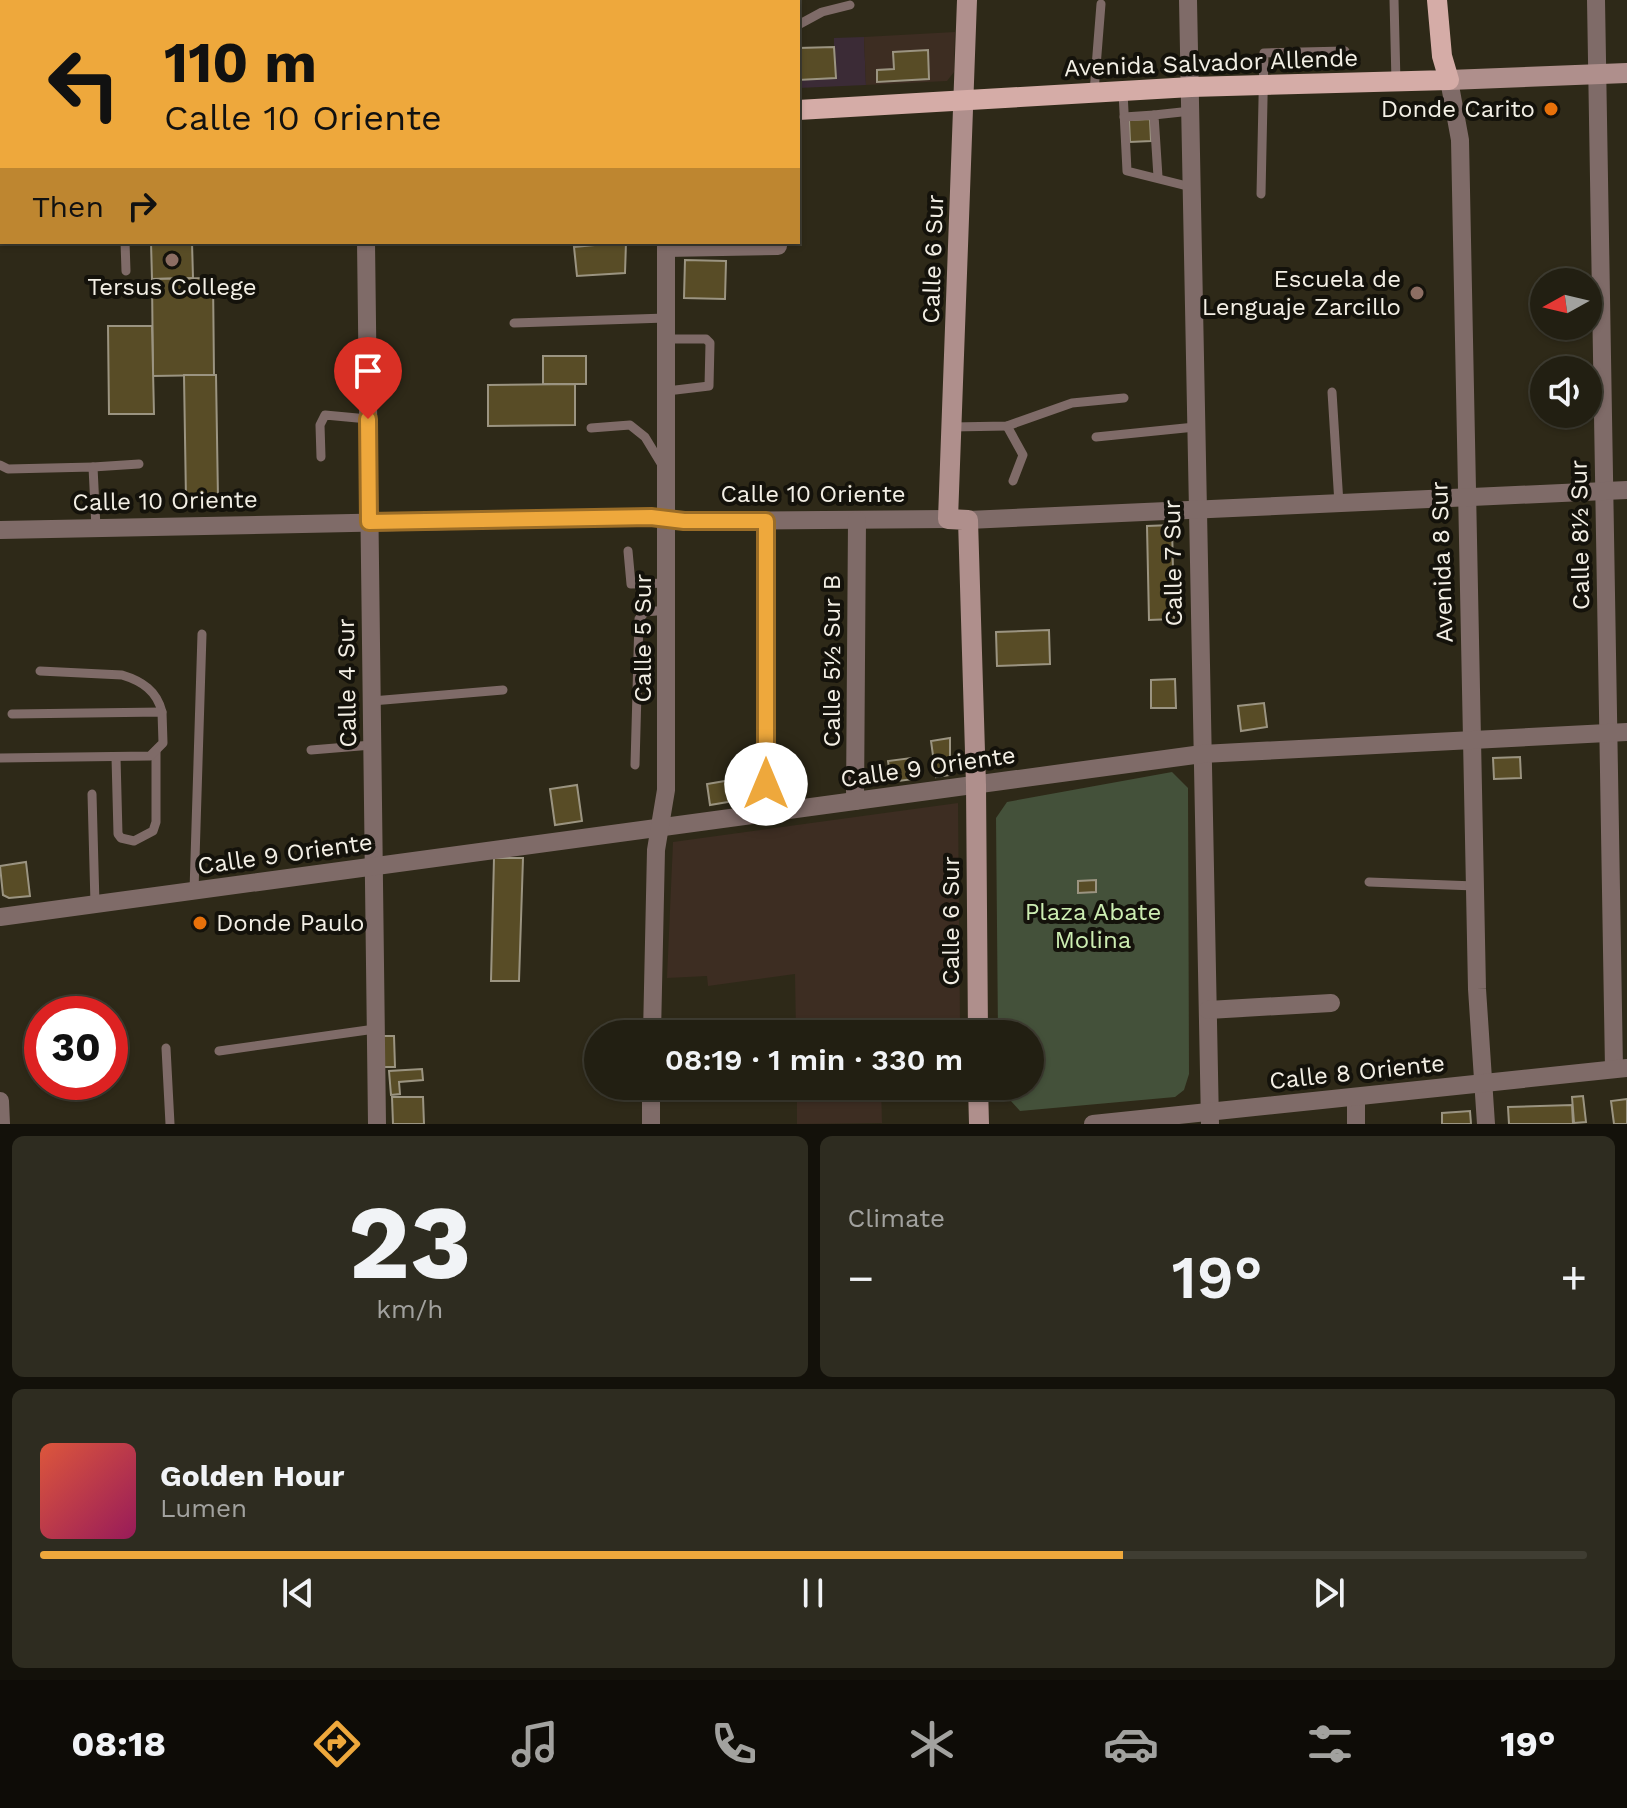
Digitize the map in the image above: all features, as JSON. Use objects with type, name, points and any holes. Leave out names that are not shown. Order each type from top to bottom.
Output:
[{"type":"main road","name":"Avenida 8 Sur","points":[[1437,0],[1442,56],[1449,80]]},
{"type":"main road","name":"Avenida Salvador Allende","points":[[800,110],[1191,87],[1449,80]]},
{"type":"street","name":"Calle 6 Sur","points":[[967,0],[966,101],[952,427],[976,785],[978,1020]]},
{"type":"street","name":"Calle 7 Sur","points":[[1188,0],[1210,1117]]},
{"type":"street","name":"Calle 8½ Sur","points":[[1596,0],[1603,491],[1618,732],[1621,1068]]},
{"type":"street","name":"Avenida Salvador Allende","points":[[1449,80],[1627,73]]},
{"type":"street","name":"Avenida 8 Sur","points":[[1449,80],[1460,140],[1475,886],[1486,1124]]},
{"type":"street","name":"Calle 4 Sur","points":[[366,244],[377,1124]]},
{"type":"street","points":[[666,245],[778,246]]},
{"type":"street","name":"Calle 5 Sur","points":[[652,1020],[656,850],[666,790],[666,245]]},
{"type":"street","name":"Calle 10 Oriente","points":[[0,530],[369,522],[958,520],[1627,490]]},
{"type":"street","name":"Calle 5½ Sur B","points":[[855,801],[857,520]]},
{"type":"street","points":[[766,521],[766,813]]},
{"type":"street","name":"Calle 9 Oriente","points":[[0,917],[1202,754],[1618,732]]},
{"type":"street","points":[[1208,1010],[1331,1003]]},
{"type":"street","name":"Calle 8 Oriente","points":[[1093,1124],[1210,1117],[1356,1097],[1621,1068]]},
{"type":"street","points":[[1356,1097],[1356,1124]]},
{"type":"street","points":[[651,1100],[651,1124]]},
{"type":"street","points":[[978,1100],[979,1124]]},
{"type":"street","points":[[0,1101],[1,1124]]},
{"type":"lane","points":[[1394,0],[1396,82]]},
{"type":"lane","points":[[1094,93],[1101,4]]},
{"type":"lane","points":[[800,24],[822,12],[850,5]]},
{"type":"lane","points":[[1261,194],[1264,53],[1345,51]]},
{"type":"lane","points":[[1123,92],[1127,171],[1191,187]]},
{"type":"lane","points":[[1124,117],[1191,111]]},
{"type":"lane","points":[[1154,115],[1158,177]]},
{"type":"lane","points":[[125,244],[126,271]]},
{"type":"lane","points":[[514,323],[667,318]]},
{"type":"lane","points":[[667,339],[706,339],[710,343],[709,386],[667,391]]},
{"type":"lane","points":[[1332,392],[1339,504]]},
{"type":"lane","points":[[952,427],[1007,426],[1072,403],[1124,398]]},
{"type":"lane","points":[[321,457],[320,425],[325,415],[368,419]]},
{"type":"lane","points":[[591,428],[630,425],[645,437],[668,475]]},
{"type":"lane","points":[[1007,426],[1023,455],[1013,481]]},
{"type":"lane","points":[[1096,437],[1195,427]]},
{"type":"lane","points":[[0,465],[8,469],[139,464]]},
{"type":"lane","points":[[93,467],[96,528]]},
{"type":"lane","points":[[628,551],[631,584],[668,583]]},
{"type":"lane","points":[[635,765],[639,619],[645,612],[668,610]]},
{"type":"lane","points":[[194,891],[202,634]]},
{"type":"lane","points":[[0,758],[150,756],[163,743],[162,712],[153,693],[135,679],[122,675],[40,671]]},
{"type":"lane","points":[[372,701],[503,690]]},
{"type":"lane","points":[[12,714],[162,712]]},
{"type":"lane","points":[[311,750],[372,745]]},
{"type":"lane","points":[[116,757],[118,834],[121,838],[134,841],[150,834],[156,822],[156,751]]},
{"type":"lane","points":[[92,794],[95,904]]},
{"type":"lane","points":[[1369,882],[1475,886]]},
{"type":"lane","points":[[219,1051],[375,1029]]},
{"type":"lane","points":[[166,1048],[170,1124]]},
{"type":"shaded area","points":[[955,32],[954,72],[947,81],[866,85],[864,37]]},
{"type":"shaded area","points":[[864,37],[866,85],[800,88],[800,48],[834,47],[834,38]]},
{"type":"shaded area","points":[[958,803],[960,1020],[796,1020],[795,974],[708,986],[707,976],[667,978],[673,842]]},
{"type":"shaded area","points":[[797,1100],[881,1100],[882,1123],[797,1124]]},
{"type":"green space","name":"Plaza Abate Molina","points":[[1172,772],[1188,788],[1189,1074],[1184,1090],[1175,1097],[1020,1111],[1010,1100],[1044,1100],[1044,1020],[998,1020],[996,818],[1007,802]]},
{"type":"building","points":[[834,47],[836,78],[800,80],[800,48]]},
{"type":"building","points":[[928,50],[929,79],[877,82],[877,70],[894,69],[893,52]]},
{"type":"building","points":[[1150,119],[1151,141],[1130,142],[1129,120]]},
{"type":"building","name":"Tersus College","points":[[151,244],[192,244],[193,278],[152,279]]},
{"type":"building","points":[[626,244],[625,273],[577,276],[574,247]]},
{"type":"building","points":[[685,260],[726,261],[725,299],[684,298]]},
{"type":"building","points":[[213,278],[214,375],[153,376],[152,279]]},
{"type":"building","points":[[108,326],[152,326],[154,414],[109,414]]},
{"type":"building","points":[[543,356],[586,356],[586,384],[543,384]]},
{"type":"building","points":[[184,375],[216,375],[218,499],[186,500]]},
{"type":"building","points":[[575,384],[575,425],[488,426],[488,385]]},
{"type":"building","points":[[1172,525],[1174,619],[1149,620],[1147,526]]},
{"type":"building","points":[[1049,630],[1050,664],[997,666],[996,632]]},
{"type":"building","points":[[1175,679],[1176,708],[1151,708],[1151,680]]},
{"type":"building","points":[[1264,703],[1267,727],[1241,731],[1238,706]]},
{"type":"building","points":[[950,738],[950,775],[936,777],[931,741]]},
{"type":"building","points":[[1520,757],[1521,778],[1494,779],[1493,758]]},
{"type":"building","points":[[911,758],[914,779],[891,782],[888,761]]},
{"type":"building","points":[[731,780],[734,801],[710,805],[707,784]]},
{"type":"building","points":[[577,785],[582,821],[555,825],[550,789]]},
{"type":"building","points":[[494,858],[523,858],[519,981],[491,981]]},
{"type":"building","points":[[26,862],[30,896],[9,898],[3,895],[0,866]]},
{"type":"building","points":[[1096,880],[1096,892],[1078,893],[1078,881]]},
{"type":"building","points":[[383,1036],[394,1036],[395,1067],[383,1067]]},
{"type":"building","points":[[422,1069],[423,1080],[399,1082],[400,1094],[391,1095],[389,1071]]},
{"type":"building","points":[[1583,1096],[1586,1122],[1574,1123],[1572,1097]]},
{"type":"building","points":[[392,1097],[423,1097],[424,1124],[393,1124]]},
{"type":"building","points":[[1627,1099],[1627,1124],[1614,1124],[1611,1101]]},
{"type":"building","points":[[1572,1105],[1573,1124],[1509,1124],[1508,1107]]},
{"type":"building","points":[[1470,1111],[1471,1124],[1442,1124],[1442,1113]]},
{"type":"place","name":"Donde Carito","points":[[1551,109]]},
{"type":"place","name":"Tersus College","points":[[172,260]]},
{"type":"place","name":"Escuela de Lenguaje Zarcillo","points":[[1417,293]]},
{"type":"place","name":"Donde Paulo","points":[[200,923]]},
{"type":"route","points":[[368,419],[369,522],[651,517],[684,521],[766,521],[766,784]]}]
